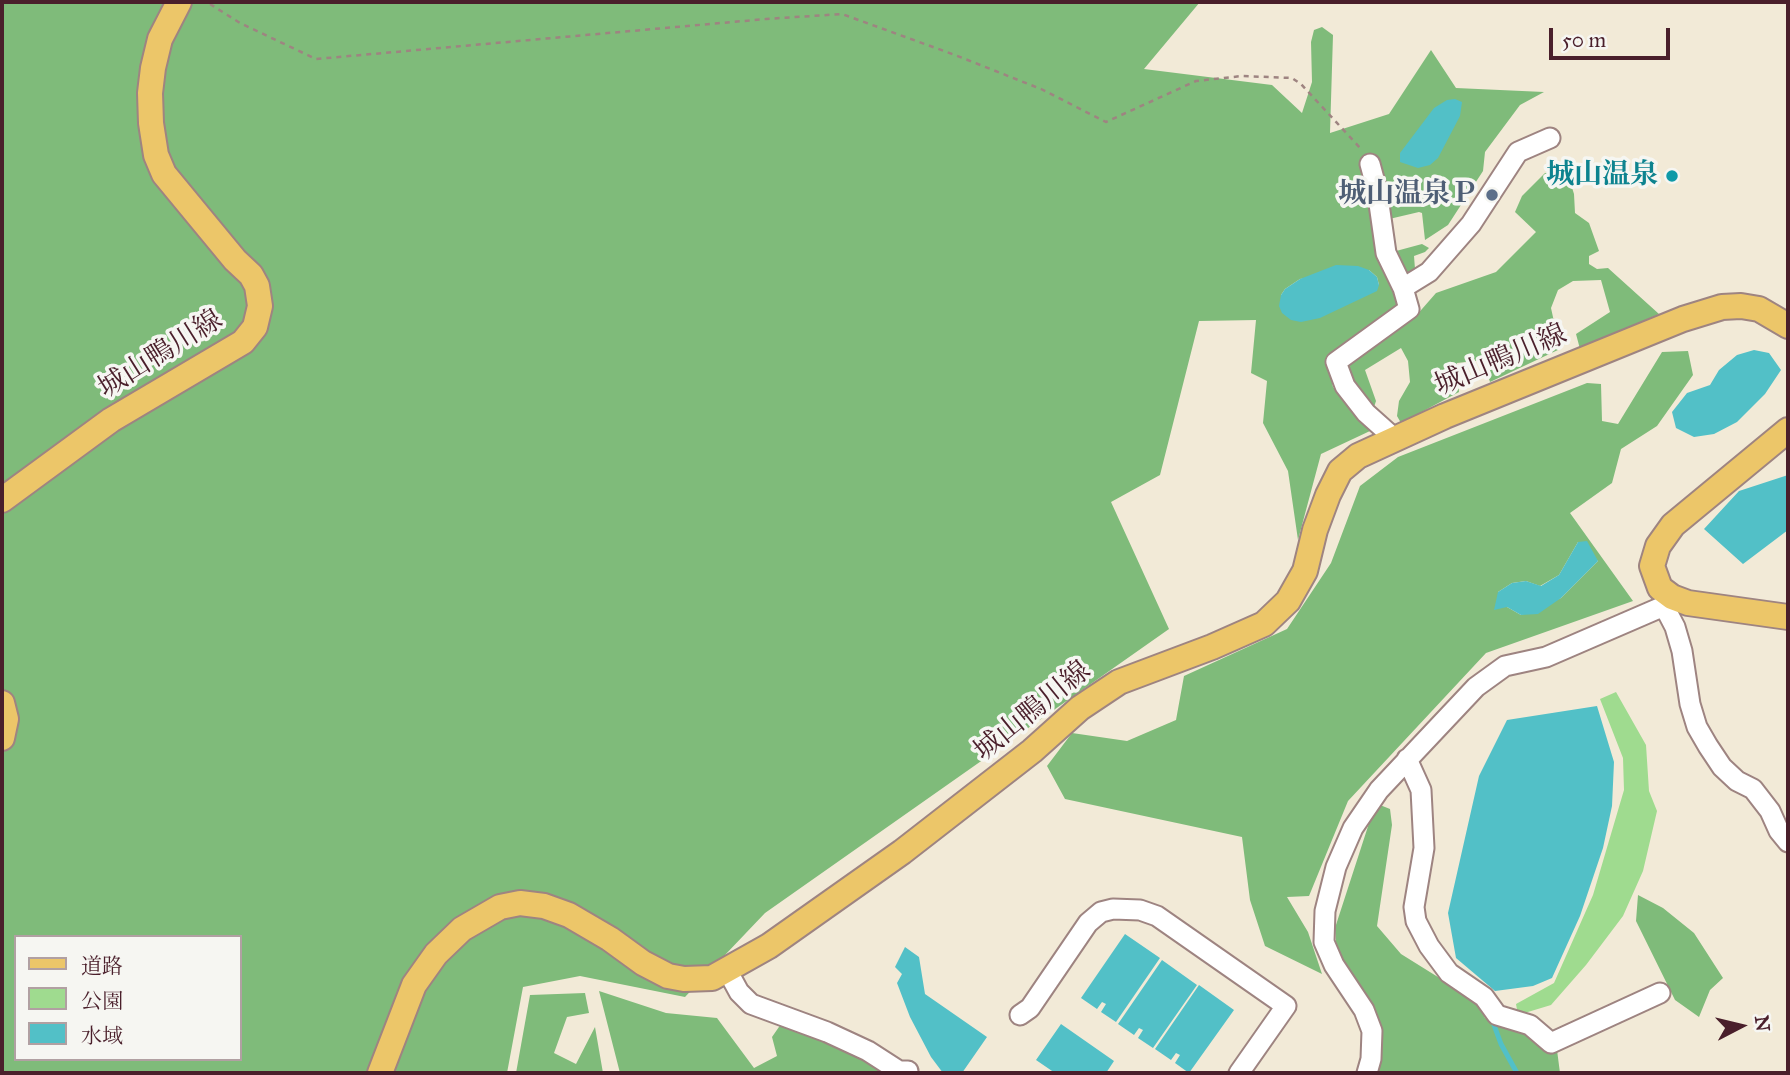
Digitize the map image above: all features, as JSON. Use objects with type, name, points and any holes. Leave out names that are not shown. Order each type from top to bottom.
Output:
[{"type":"main road","name":"城山鴨川線","points":[[2,500],[111,420],[243,342],[255,327],[260,306],[257,286],[251,275],[235,260],[164,174],[156,155],[151,123],[153,68],[160,39],[180,2]]},
{"type":"main road","name":"城山鴨川線","points":[[380,1073],[414,985],[436,954],[462,929],[500,907],[520,903],[544,906],[569,915],[668,976],[684,979],[712,978],[769,946],[902,852],[1032,751],[1080,708],[1119,682],[1212,648],[1264,624],[1288,601],[1306,571],[1314,530],[1340,471],[1358,456],[1394,438],[1683,319],[1722,307],[1759,309],[1788,326]]},
{"type":"main road","points":[[1788,430],[1673,525],[1658,546],[1652,566],[1668,602],[1788,617]]},
{"type":"main road","points":[[2,703],[6,719],[2,738]]},
{"type":"street","points":[[1403,288],[1429,272],[1471,224],[1518,152],[1550,138]]},
{"type":"street","points":[[1370,164],[1377,190],[1386,253],[1403,288],[1409,309],[1336,362],[1345,386],[1366,413],[1394,438]]},
{"type":"street","points":[[1367,1073],[1371,1059],[1372,1031],[1364,1010],[1334,965],[1324,942],[1325,911],[1336,867],[1353,828],[1379,790],[1476,687],[1505,666],[1546,657],[1668,602],[1679,639],[1690,704],[1697,727],[1721,767],[1737,781],[1753,789],[1788,842]]},
{"type":"street","points":[[1407,759],[1421,790],[1424,848],[1414,906],[1416,921],[1429,946],[1449,973],[1484,997],[1497,1015],[1531,1025],[1551,1043],[1660,993]]},
{"type":"street","points":[[1020,1015],[1030,1008],[1088,923],[1101,912],[1113,909],[1140,910],[1157,916],[1286,1006],[1238,1073]]},
{"type":"street","points":[[727,970],[739,992],[751,1004],[827,1032],[868,1051],[899,1071],[908,1071]]},
{"type":"path","points":[[210,4],[240,23],[316,59],[842,14],[1041,89],[1106,122],[1196,81],[1242,76],[1292,78],[1359,144],[1370,164]]},
{"type":"green space","points":[[2,2],[1200,2],[1144,69],[1272,85],[1302,113],[1312,82],[1311,42],[1314,30],[1322,27],[1333,35],[1330,133],[1389,114],[1431,50],[1456,88],[1544,92],[1520,105],[1485,152],[1483,171],[1448,225],[1425,240],[1422,213],[1385,220],[1385,254],[1422,244],[1429,248],[1414,256],[1415,269],[1393,279],[1402,306],[1327,361],[1333,387],[1370,431],[1321,454],[1298,540],[1288,471],[1263,423],[1267,381],[1251,373],[1256,320],[1199,321],[1160,475],[1111,502],[1169,629],[765,913],[685,997],[580,976],[523,987],[507,1073],[2,1073]],"holes":[[[1369,270],[1377,277],[1379,285],[1281,295],[1300,279]]]},
{"type":"green space","points":[[1560,172],[1568,175],[1574,194],[1575,213],[1589,223],[1599,251],[1589,256],[1589,264],[1597,269],[1608,268],[1659,314],[1580,349],[1576,334],[1610,312],[1601,280],[1573,281],[1558,290],[1551,308],[1560,349],[1490,382],[1483,360],[1457,363],[1459,392],[1401,423],[1397,416],[1399,401],[1410,382],[1408,361],[1401,348],[1365,370],[1376,401],[1373,410],[1352,385],[1345,363],[1415,317],[1436,293],[1496,272],[1536,232],[1515,212],[1522,196],[1545,173]]},
{"type":"green space","points":[[1688,351],[1693,375],[1657,426],[1621,449],[1612,483],[1570,513],[1633,601],[1486,653],[1348,801],[1309,896],[1287,897],[1308,932],[1322,974],[1265,946],[1250,900],[1242,837],[1065,799],[1047,766],[1072,733],[1127,741],[1176,720],[1184,676],[1287,629],[1331,563],[1360,486],[1398,457],[1587,383],[1601,384],[1602,421],[1618,424],[1662,352]],"holes":[[[1578,542],[1598,561],[1561,598],[1521,615],[1507,607],[1498,592],[1512,583],[1526,581],[1540,586],[1559,575]]]},
{"type":"green space","points":[[1616,692],[1646,745],[1649,791],[1657,811],[1643,871],[1623,916],[1586,965],[1551,1005],[1518,1015],[1516,1004],[1554,983],[1593,895],[1624,790],[1623,758],[1600,699]]},
{"type":"green space","points":[[1380,805],[1390,809],[1392,825],[1377,926],[1401,954],[1478,1002],[1485,1018],[1524,1029],[1535,1043],[1557,1050],[1560,1073],[1379,1073],[1380,1027],[1337,956],[1335,928],[1372,814]]},
{"type":"green space","points":[[1638,895],[1663,908],[1694,933],[1723,978],[1710,990],[1699,1017],[1675,1000],[1636,921]]},
{"type":"green space","points":[[599,991],[666,1013],[717,1018],[754,1068],[777,1056],[772,1037],[781,1024],[874,1063],[883,1073],[620,1073]]},
{"type":"green space","points":[[585,993],[589,1013],[567,1017],[554,1053],[576,1064],[595,1027],[603,1073],[516,1073],[530,995]]},
{"type":"water","points":[[1447,100],[1462,102],[1460,116],[1438,158],[1430,165],[1418,168],[1400,162],[1400,153],[1434,108]]},
{"type":"water","points":[[1336,265],[1358,266],[1369,270],[1377,277],[1377,291],[1320,318],[1301,322],[1291,320],[1282,313],[1279,306],[1285,289],[1300,279]]},
{"type":"water","points":[[1754,350],[1769,353],[1781,370],[1765,394],[1737,422],[1714,434],[1694,437],[1676,428],[1672,412],[1687,393],[1710,385],[1719,370],[1737,355]]},
{"type":"water","points":[[1788,475],[1788,530],[1743,564],[1704,529],[1739,491]]},
{"type":"water","points":[[1587,541],[1598,561],[1561,598],[1538,614],[1521,615],[1507,607],[1494,610],[1498,592],[1512,583],[1526,581],[1541,586],[1559,575],[1578,542]]},
{"type":"water","points":[[1597,706],[1614,762],[1612,806],[1603,848],[1580,916],[1552,978],[1533,986],[1495,991],[1456,958],[1448,913],[1479,776],[1507,720]]},
{"type":"water","points":[[1125,934],[1160,958],[1116,1022],[1101,1012],[1106,1004],[1102,1002],[1097,1009],[1081,998]]},
{"type":"water","points":[[905,947],[919,957],[925,994],[987,1037],[962,1073],[943,1073],[931,1057],[910,1017],[897,983],[902,974],[895,967]]},
{"type":"water","points":[[1162,960],[1197,985],[1153,1048],[1138,1038],[1143,1030],[1139,1028],[1134,1035],[1118,1024]]},
{"type":"water","points":[[1199,985],[1234,1010],[1189,1073],[1175,1063],[1180,1055],[1176,1053],[1171,1060],[1155,1049]]},
{"type":"water","points":[[1061,1024],[1114,1061],[1106,1073],[1055,1073],[1036,1060]]},
{"type":"waterway","points":[[1494,1025],[1517,1073]]},
{"type":"place","name":"城山温泉","points":[[1672,176]]},
{"type":"place","name":"城山温泉Ｐ","points":[[1492,195]]}]
